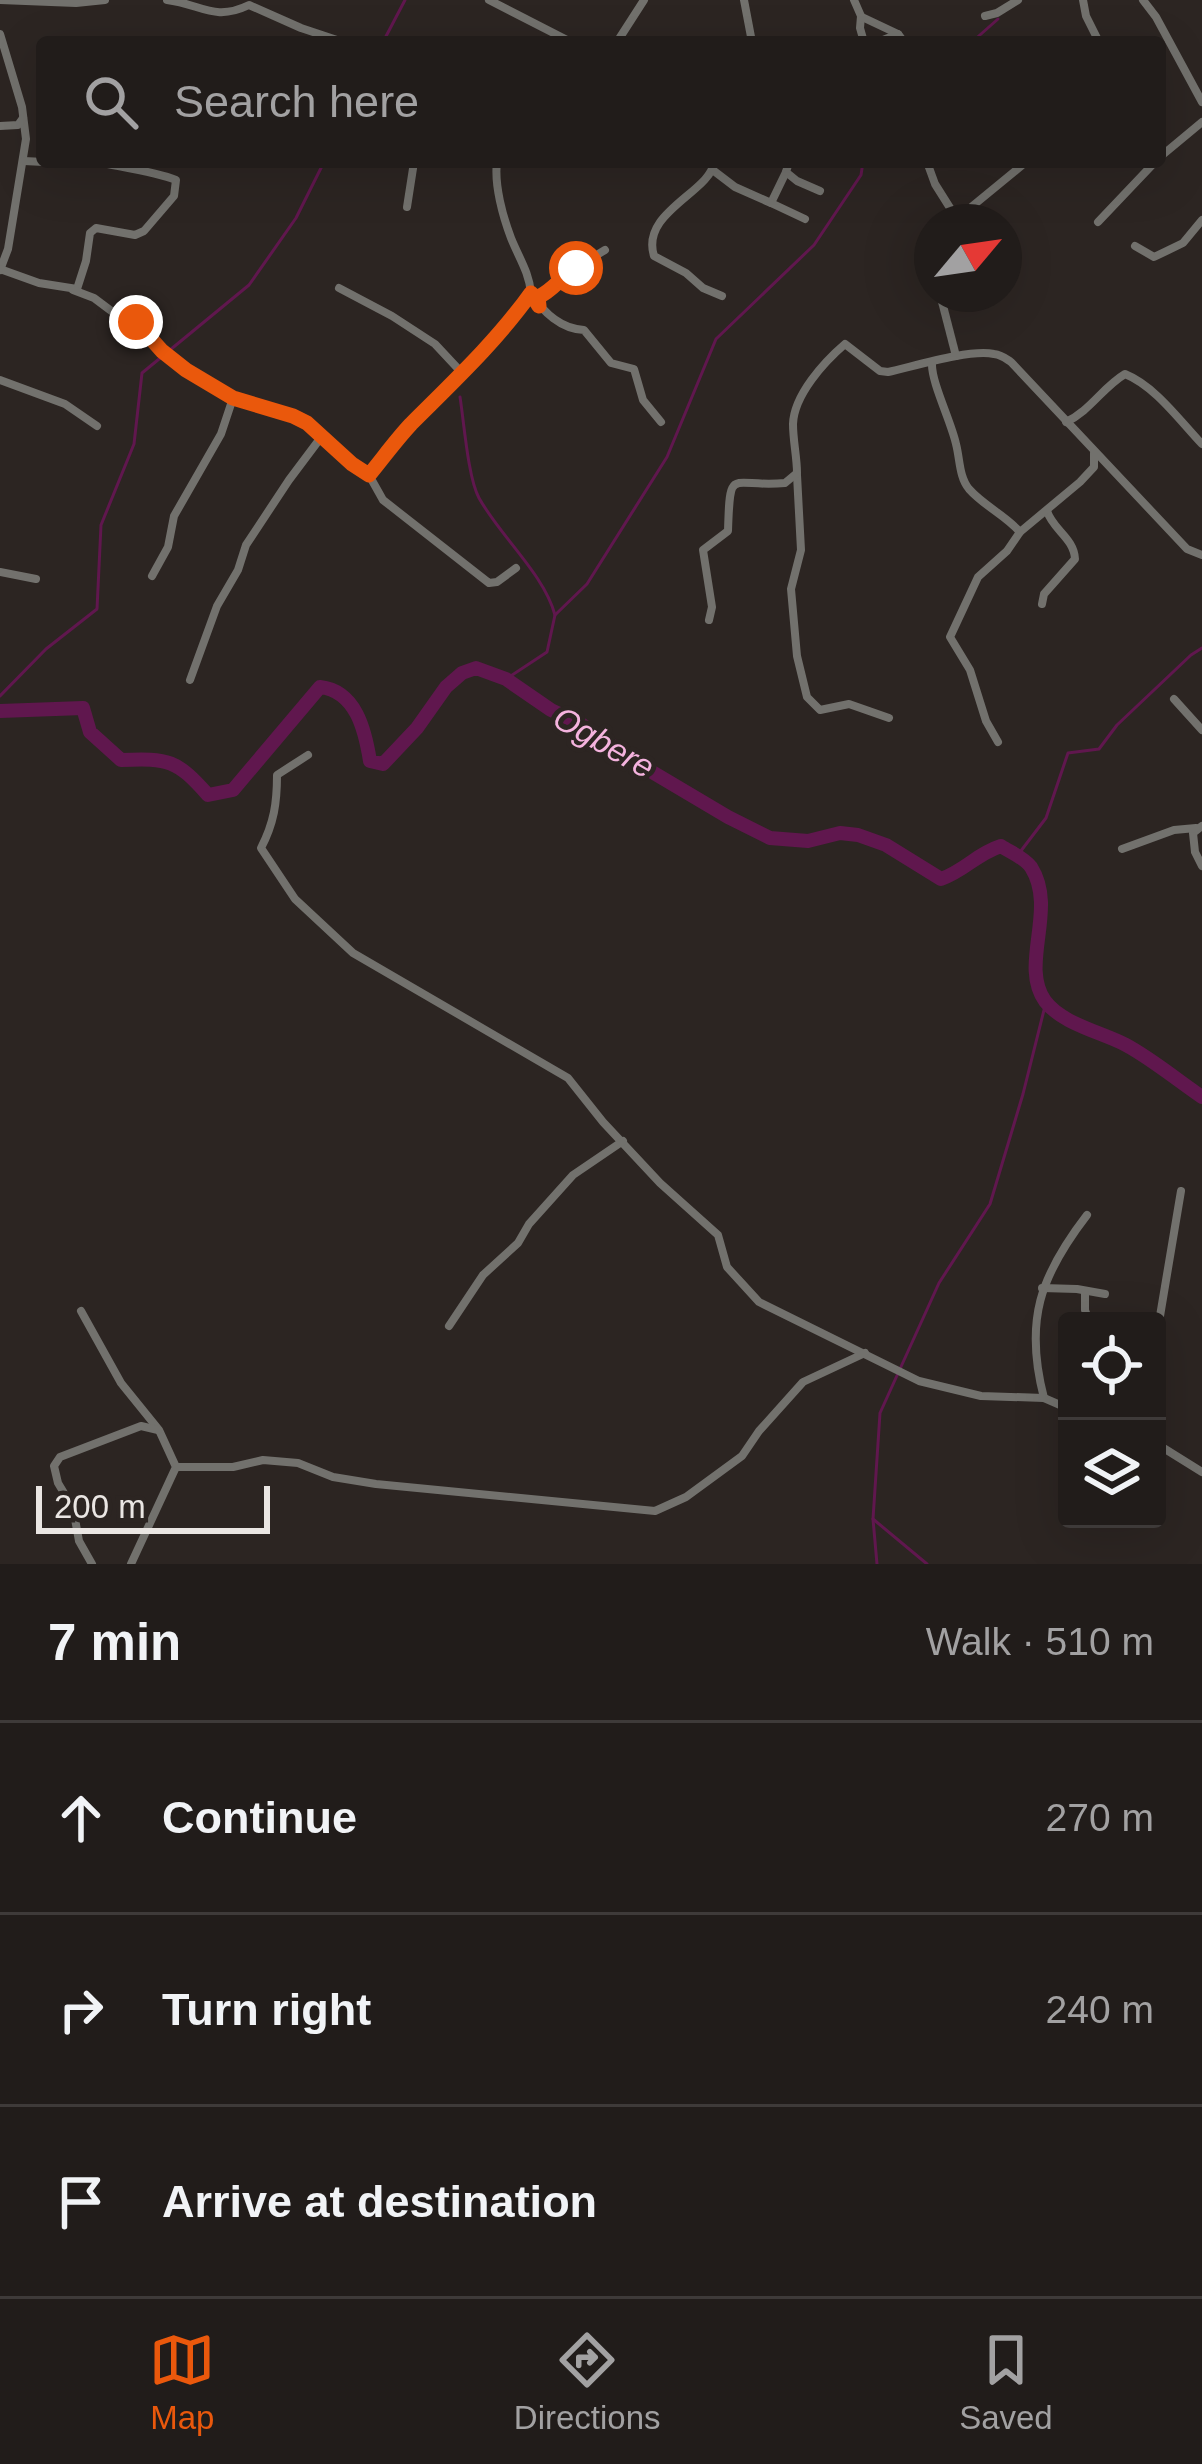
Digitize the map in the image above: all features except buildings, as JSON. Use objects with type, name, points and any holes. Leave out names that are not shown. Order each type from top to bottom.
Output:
[{"type":"street","points":[[0,2],[104,0]]},
{"type":"street","points":[[167,0],[208,13],[244,9],[250,2],[326,36]]},
{"type":"street","points":[[489,0],[559,36]]},
{"type":"street","points":[[621,36],[644,0]]},
{"type":"street","points":[[744,0],[751,36]]},
{"type":"street","points":[[854,0],[862,36]]},
{"type":"street","points":[[985,16],[1018,0]]},
{"type":"street","points":[[1083,0],[1097,36]]},
{"type":"street","points":[[1143,0],[1202,102]]},
{"type":"street","points":[[861,16],[897,36]]},
{"type":"street","points":[[0,34],[15,80],[26,140],[8,249],[0,269],[87,295],[136,322],[186,370],[233,398],[293,416],[369,475],[383,500],[439,541],[477,577],[497,582],[516,568]]},
{"type":"street","points":[[0,126],[18,125],[24,117]]},
{"type":"street","points":[[1166,152],[1202,122]]},
{"type":"street","points":[[24,161],[36,162]]},
{"type":"street","points":[[73,290],[80,284],[90,233],[96,228],[135,235],[144,231],[176,190],[176,180],[166,176],[121,168]]},
{"type":"street","points":[[407,207],[413,168]]},
{"type":"street","points":[[496,168],[511,237],[539,306],[553,319],[584,330],[610,363],[634,370],[644,400],[662,422]]},
{"type":"street","points":[[713,168],[706,180],[682,197],[653,233],[650,244],[654,256],[722,296]]},
{"type":"street","points":[[716,168],[735,187],[805,219]]},
{"type":"street","points":[[771,203],[787,168]]},
{"type":"street","points":[[788,168],[820,191]]},
{"type":"street","points":[[929,168],[946,204]]},
{"type":"street","points":[[975,204],[1019,168]]},
{"type":"street","points":[[1098,222],[1149,168]]},
{"type":"street","points":[[1135,246],[1154,257],[1183,243],[1202,220]]},
{"type":"street","points":[[539,306],[538,297],[605,250]]},
{"type":"street","points":[[339,288],[436,344],[463,374]]},
{"type":"street","points":[[369,475],[531,293]]},
{"type":"street","points":[[945,312],[956,356]]},
{"type":"street","points":[[889,718],[849,704],[820,710],[807,698],[797,656],[791,589],[801,550],[794,430],[797,407],[841,346],[849,345],[880,371],[889,372],[956,356],[1001,356],[1187,548],[1202,555]]},
{"type":"street","points":[[932,363],[964,482],[1020,532]]},
{"type":"street","points":[[1066,422],[1125,374],[1145,387],[1202,444]]},
{"type":"street","points":[[0,380],[64,404],[98,426]]},
{"type":"street","points":[[152,576],[168,547],[174,516],[221,434],[233,398]]},
{"type":"street","points":[[190,680],[246,545],[322,436]]},
{"type":"street","points":[[998,742],[986,722],[970,670],[950,637],[978,577],[1020,532],[1094,467],[1094,451]]},
{"type":"street","points":[[709,620],[712,607],[703,550],[728,531],[730,489],[742,482],[785,483],[797,473]]},
{"type":"street","points":[[1042,604],[1044,594],[1076,559],[1073,545],[1047,511]]},
{"type":"street","points":[[0,572],[36,579]]},
{"type":"street","points":[[1174,699],[1202,730]]},
{"type":"street","points":[[308,755],[277,775],[277,805],[261,848],[295,899],[352,952],[568,1078],[660,1183],[718,1235],[728,1267],[758,1301],[920,1381],[981,1396],[1044,1398],[1058,1404]]},
{"type":"street","points":[[1122,848],[1174,830],[1199,827]]},
{"type":"street","points":[[1199,827],[1193,833],[1202,866]]},
{"type":"street","points":[[449,1326],[482,1275],[518,1243],[573,1175],[622,1141]]},
{"type":"street","points":[[1161,1312],[1181,1191]]},
{"type":"street","points":[[1044,1398],[1036,1354],[1042,1288],[1087,1215]]},
{"type":"street","points":[[1042,1288],[1105,1294]]},
{"type":"street","points":[[1085,1292],[1086,1312]]},
{"type":"street","points":[[81,1311],[121,1383],[159,1430],[176,1467],[131,1564]]},
{"type":"street","points":[[176,1467],[233,1468],[262,1460],[298,1463],[333,1477],[376,1484],[655,1511],[686,1497],[742,1456],[803,1382],[865,1353]]},
{"type":"street","points":[[92,1564],[79,1541],[73,1508],[58,1484],[54,1466],[61,1457],[141,1426],[159,1430]]},
{"type":"street","points":[[1166,1450],[1202,1472]]},
{"type":"waterway","points":[[386,36],[405,0]]},
{"type":"waterway","points":[[979,36],[998,19]]},
{"type":"waterway","points":[[0,696],[46,649],[97,609],[101,525],[134,444],[142,373],[249,285],[296,218],[321,168]]},
{"type":"waterway","points":[[506,679],[547,652],[555,615],[587,584],[667,457],[716,339],[814,245],[862,168]]},
{"type":"waterway","points":[[460,397],[475,489],[532,570],[555,615]]},
{"type":"waterway","points":[[1017,856],[1046,818],[1068,753],[1099,749],[1117,725],[1202,648]]},
{"type":"waterway","name":"Ogbere","points":[[0,711],[83,708],[90,732],[121,760],[171,764],[208,795],[233,790],[320,687],[350,704],[370,761],[383,764],[446,687],[476,668],[506,679],[642,766],[770,838],[808,841],[840,833],[858,835],[886,845],[941,879],[1001,846],[1017,855],[1031,867],[1038,884],[1036,970],[1045,1001],[1072,1022],[1136,1051],[1202,1097]]},
{"type":"waterway","points":[[877,1564],[873,1519],[880,1413],[939,1283],[990,1204],[1046,1002]]},
{"type":"waterway","points":[[873,1519],[927,1564]]},
{"type":"route","points":[[136,322],[186,370],[233,398],[307,423],[369,475],[491,344],[531,293],[539,306],[538,297],[576,268]]}]
